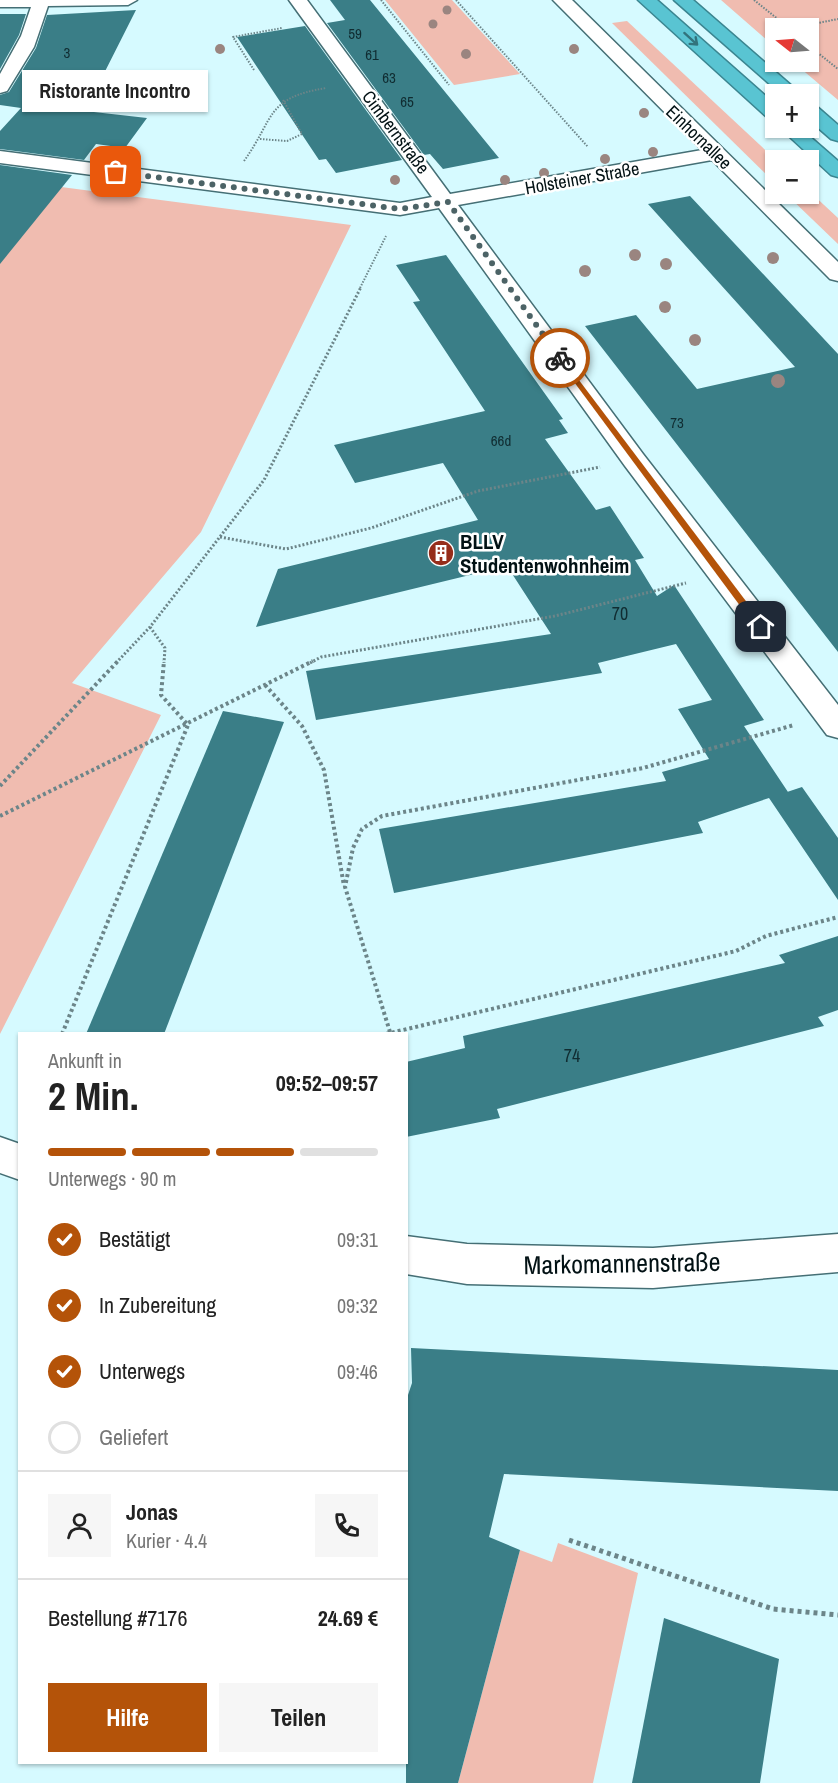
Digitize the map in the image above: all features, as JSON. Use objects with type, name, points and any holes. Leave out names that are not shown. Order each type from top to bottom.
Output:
[{"type":"highway","points":[[647,0],[765,105]]},
{"type":"highway","points":[[683,0],[780,84]]},
{"type":"highway","points":[[819,119],[838,135]]},
{"type":"highway","points":[[800,138],[838,171]]},
{"type":"street","points":[[0,2],[128,0]]},
{"type":"street","name":"Cimbernstraße","points":[[298,0],[448,202],[634,460],[834,721]]},
{"type":"street","name":"Einhornallee","points":[[562,0],[838,274]]},
{"type":"street","points":[[0,87],[18,63],[36,24],[41,2]]},
{"type":"street","name":"Holsteiner Straße","points":[[0,157],[400,209],[716,153]]},
{"type":"street","points":[[0,1155],[18,1161]]},
{"type":"street","name":"Markomannenstraße","points":[[408,1255],[467,1264],[653,1268],[838,1253]]},
{"type":"path","points":[[381,0],[449,85]]},
{"type":"path","points":[[456,0],[612,173]]},
{"type":"path","points":[[754,0],[778,18]]},
{"type":"path","points":[[819,23],[838,19]]},
{"type":"path","points":[[254,70],[233,37],[315,22]]},
{"type":"path","points":[[819,54],[838,69]]},
{"type":"path","points":[[231,186],[247,155],[260,139],[270,114],[283,100],[301,92],[360,84]]},
{"type":"path","points":[[260,139],[296,140],[302,134],[283,100]]},
{"type":"path","points":[[0,786],[150,627],[264,480],[400,209]]},
{"type":"path","points":[[220,537],[286,549],[371,528],[478,491],[634,460]]},
{"type":"path","points":[[0,816],[188,725],[321,657],[555,616],[720,575]]},
{"type":"path","points":[[150,627],[165,648],[161,695],[188,725]]},
{"type":"path","points":[[265,685],[302,726],[324,770],[345,887],[388,1032]]},
{"type":"path","points":[[345,887],[353,848],[362,829],[382,816],[643,768],[834,721]]},
{"type":"path","points":[[63,1032],[188,725]]},
{"type":"path","points":[[392,1032],[736,951],[766,936],[838,917]]},
{"type":"path","points":[[569,1540],[773,1609],[838,1615]]},
{"type":"shaded area","points":[[385,0],[452,0],[520,74],[454,85]]},
{"type":"shaded area","points":[[721,0],[838,0],[838,100],[805,72],[819,72],[819,18],[765,18],[765,38]]},
{"type":"shaded area","points":[[627,21],[765,150],[765,173],[612,23]]},
{"type":"shaded area","points":[[0,179],[351,225],[201,532],[72,683],[161,715],[0,1034]]},
{"type":"shaded area","points":[[819,200],[838,218],[838,244],[796,204],[819,204]]},
{"type":"shaded area","points":[[558,1543],[638,1573],[593,1783],[458,1783],[520,1550],[552,1562]]},
{"type":"building","points":[[330,0],[370,0],[499,158],[443,169],[430,154],[424,155],[327,23],[345,20]]},
{"type":"building","points":[[136,10],[85,111],[147,118],[125,148],[96,144],[84,160],[0,149],[0,131],[21,108],[0,105],[0,95],[9,92],[36,48],[47,15]]},
{"type":"building","points":[[0,14],[26,14],[19,35],[0,69]]},
{"type":"building","points":[[305,26],[402,160],[336,173],[326,159],[319,160],[237,37]]},
{"type":"building","points":[[0,165],[72,175],[0,264]]},
{"type":"building","points":[[690,196],[838,354],[838,652],[585,326],[636,315],[697,389],[795,367],[648,204]]},
{"type":"building","points":[[446,255],[563,419],[559,420],[568,433],[545,439],[596,510],[610,506],[644,558],[635,560],[657,596],[674,585],[764,720],[744,726],[788,792],[802,787],[838,838],[838,900],[769,798],[698,822],[703,833],[394,893],[379,829],[666,781],[662,772],[709,759],[678,709],[712,700],[676,644],[598,663],[602,673],[316,720],[306,671],[551,634],[507,566],[256,627],[278,569],[478,520],[443,463],[355,483],[334,445],[485,411],[413,302],[420,301],[396,265]]},
{"type":"building","points":[[223,711],[284,722],[165,1032],[87,1032]]},
{"type":"building","points":[[838,936],[838,1010],[818,1017],[824,1026],[497,1109],[500,1118],[408,1137],[408,1062],[465,1048],[463,1036],[785,963],[779,955]]},
{"type":"building","points":[[411,1348],[838,1370],[838,1491],[504,1474],[489,1537],[520,1550],[458,1783],[406,1783],[406,1764],[408,1764],[408,1395],[412,1383]]},
{"type":"building","points":[[664,1618],[779,1659],[760,1783],[632,1783]]},
{"type":"way so far","points":[[116,172],[400,209],[448,202],[560,358]]},
{"type":"place","name":"Ristorante Incontro","points":[[116,172]]},
{"type":"place","name":"BLLV Studentenwohnheim","points":[[441,553]]},
{"type":"route","points":[[560,358],[761,627]]}]
